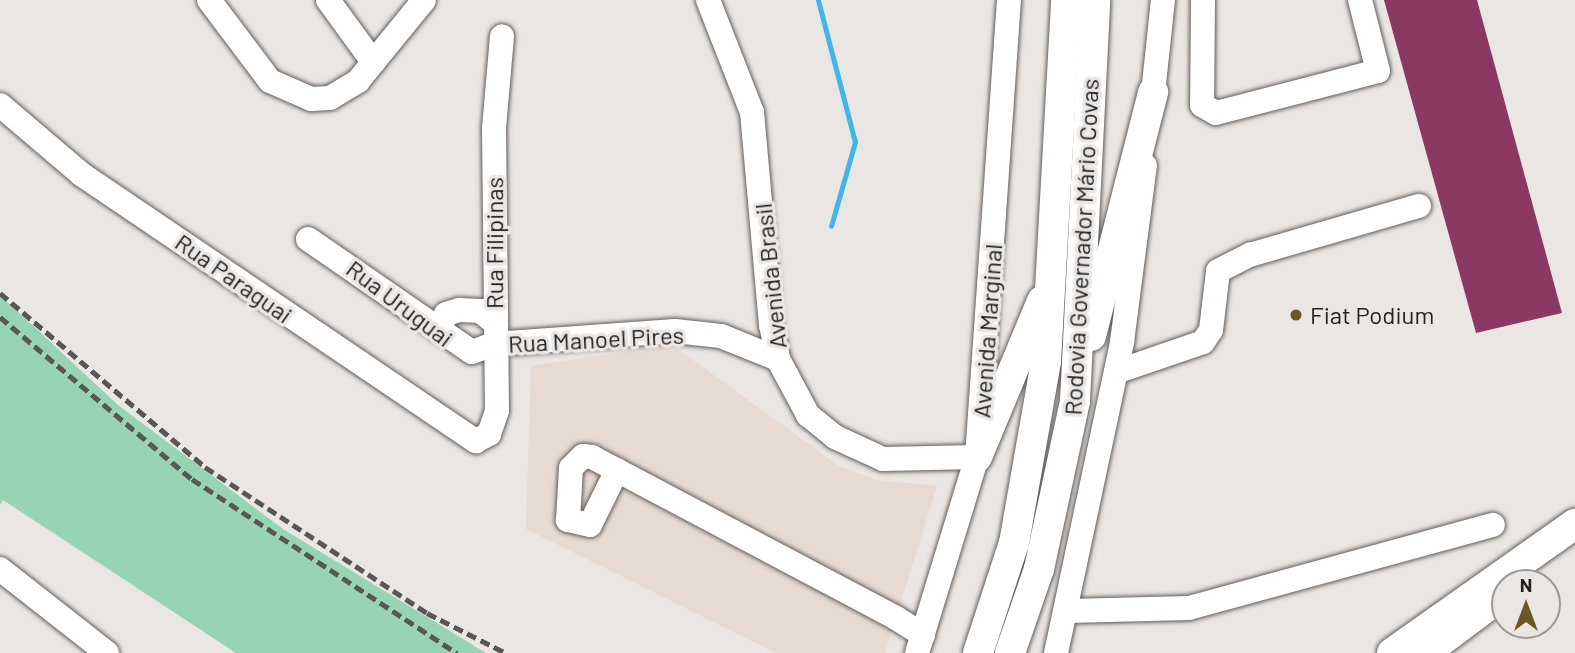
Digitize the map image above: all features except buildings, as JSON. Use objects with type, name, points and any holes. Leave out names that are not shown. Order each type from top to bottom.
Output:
[{"type":"main road","name":"Rodovia Governador Mário Covas","points":[[978,653],[1014,543],[1034,442],[1052,278],[1066,0]]},
{"type":"main road","name":"Rodovia Governador Mário Covas","points":[[1010,653],[1039,569],[1075,401],[1095,0]]},
{"type":"main road","points":[[1075,401],[1153,92]]},
{"type":"main road","points":[[978,457],[1052,278]]},
{"type":"main road","points":[[1392,653],[1575,524]]},
{"type":"main road","points":[[1541,569],[1575,548]]},
{"type":"main road","points":[[1426,653],[1491,604]]},
{"type":"street","points":[[209,0],[259,69],[292,95],[344,93],[424,0]]},
{"type":"street","points":[[328,0],[373,62]]},
{"type":"street","name":"Avenida Brasil","points":[[708,0],[752,112],[778,359],[808,415],[835,437],[883,459],[978,457]]},
{"type":"street","name":"Avenida Marginal","points":[[920,644],[978,457],[1009,0]]},
{"type":"street","points":[[1056,653],[1068,611],[1116,372],[1161,36],[1163,0]]},
{"type":"street","points":[[1203,12],[1202,104],[1216,113],[1378,71],[1360,0]]},
{"type":"street","points":[[1161,36],[1203,12]]},
{"type":"street","name":"Rua Filipinas","points":[[476,441],[489,434],[498,411],[494,333],[494,128],[502,36]]},
{"type":"street","name":"Rua Paraguai","points":[[0,105],[81,173],[456,434],[476,441]]},
{"type":"street","points":[[1116,372],[1203,342],[1211,330],[1218,271],[1250,254],[1419,206]]},
{"type":"street","name":"Rua Uruguai","points":[[308,239],[472,352],[494,333]]},
{"type":"street","points":[[439,330],[446,314],[458,310],[480,311],[494,333]]},
{"type":"street","name":"Rua Manoel Pires","points":[[494,333],[675,331],[721,336],[778,359]]},
{"type":"street","points":[[617,471],[920,644]]},
{"type":"street","points":[[1068,611],[1189,608],[1493,525]]},
{"type":"street","points":[[0,569],[107,653]]},
{"type":"shaded area","points":[[655,347],[678,349],[839,466],[878,480],[937,486],[885,653],[776,653],[526,529],[531,366]]},
{"type":"green space","points":[[0,295],[118,405],[283,529],[486,653],[236,653],[3,500],[0,505]]},
{"type":"waterway","points":[[818,0],[855,142],[831,226]]},
{"type":"railway","points":[[0,293],[205,467],[427,613],[506,653]]},
{"type":"railway","points":[[0,317],[192,479],[457,653]]},
{"type":"place","name":"Fiat Podium","points":[[1296,315]]}]
